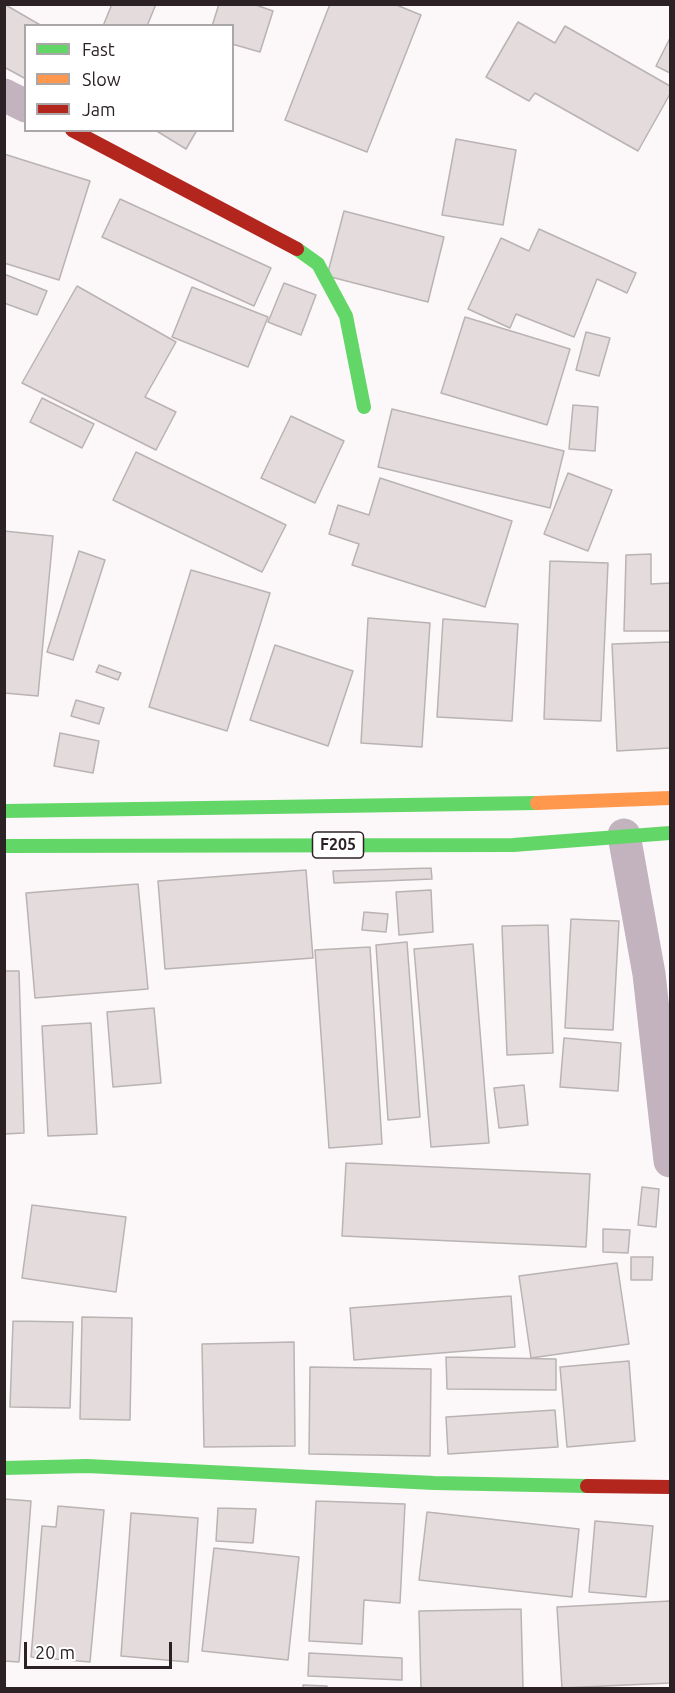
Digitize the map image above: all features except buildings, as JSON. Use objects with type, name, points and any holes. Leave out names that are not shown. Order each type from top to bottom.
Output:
[{"type":"main road","points":[[76,132],[303,252],[318,264],[346,316],[364,407]]},
{"type":"main road","name":"F205","points":[[4,811],[542,803],[670,798]]},
{"type":"main road","name":"F205","points":[[4,846],[513,845],[670,833]]},
{"type":"main road","points":[[4,1468],[87,1466],[434,1483],[670,1487]]},
{"type":"street","points":[[4,95],[24,105]]},
{"type":"street","points":[[624,835],[649,974],[670,1161]]},
{"type":"traffic: fast","points":[[297,249],[318,264],[346,316],[364,407]]},
{"type":"traffic: fast","points":[[4,811],[537,803]]},
{"type":"traffic: fast","points":[[4,846],[513,845],[670,833]]},
{"type":"traffic: fast","points":[[4,1468],[87,1466],[434,1483],[587,1486]]},
{"type":"traffic: slow","points":[[537,803],[670,798]]},
{"type":"traffic: jam","points":[[76,132],[297,249]]},
{"type":"traffic: jam","points":[[587,1486],[670,1487]]}]
